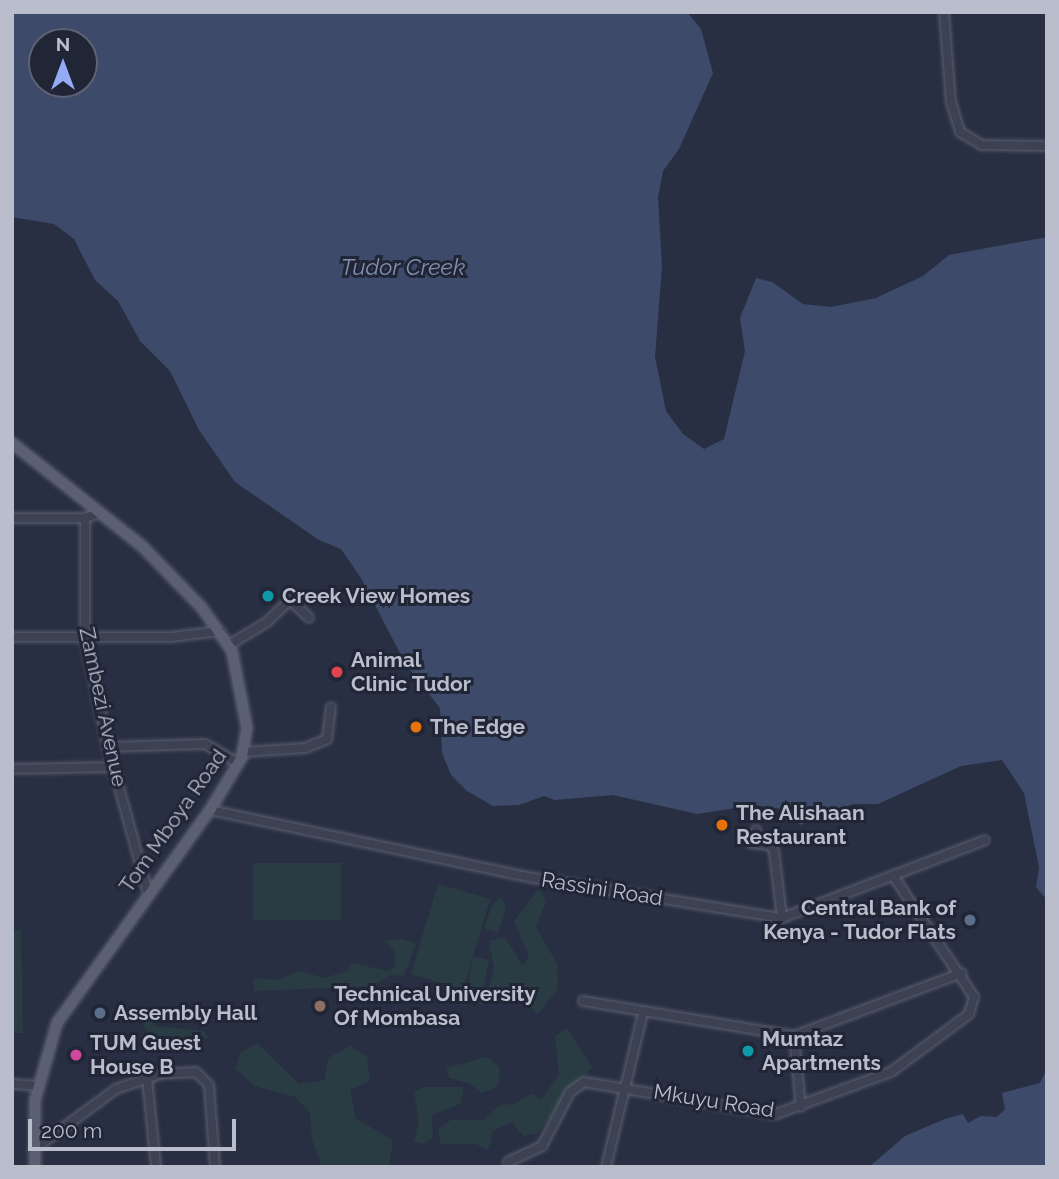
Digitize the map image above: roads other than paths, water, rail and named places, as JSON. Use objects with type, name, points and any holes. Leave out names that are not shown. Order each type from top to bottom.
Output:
[{"type":"main road","name":"Tom Mboya Road","points":[[12,443],[142,546],[221,631],[229,645],[244,696],[244,752],[239,764],[210,810],[57,1023],[38,1086],[33,1150],[35,1167]]},
{"type":"street","points":[[944,12],[951,103],[960,132],[982,145],[1047,146]]},
{"type":"street","points":[[12,518],[85,518],[99,513]]},
{"type":"street","name":"Zambezi Avenue","points":[[85,518],[85,637],[108,747],[148,893]]},
{"type":"street","points":[[229,645],[267,622],[290,600],[309,618]]},
{"type":"street","points":[[12,637],[221,631]]},
{"type":"street","points":[[244,752],[305,748],[327,739],[331,707]]},
{"type":"street","points":[[108,747],[205,744],[239,764]]},
{"type":"street","points":[[12,769],[114,767]]},
{"type":"street","name":"Rassini Road","points":[[210,810],[528,877],[782,918],[985,840]]},
{"type":"street","points":[[756,830],[751,843],[770,845],[774,851],[782,918]]},
{"type":"street","points":[[583,1002],[794,1036],[962,973],[894,877]]},
{"type":"street","name":"Mkuyu Road","points":[[508,1162],[541,1146],[570,1092],[584,1082],[776,1114],[891,1072],[969,1014],[974,998],[962,973]]},
{"type":"street","points":[[606,1167],[643,1013]]},
{"type":"street","points":[[794,1036],[801,1107]]},
{"type":"street","points":[[33,1150],[116,1089],[147,1078],[196,1072],[209,1085],[215,1167]]},
{"type":"street","points":[[147,1078],[156,1167]]},
{"type":"street","points":[[12,1084],[38,1086]]},
{"type":"water","name":"Tudor Creek","points":[[12,12],[687,12],[701,29],[713,73],[679,149],[663,171],[658,197],[662,266],[655,357],[666,411],[683,434],[704,449],[724,439],[745,351],[740,318],[756,278],[772,282],[803,304],[831,307],[876,298],[923,276],[949,255],[1047,237],[1047,900],[1036,887],[1039,867],[1024,793],[1002,760],[961,766],[878,804],[853,804],[800,825],[794,811],[755,805],[697,814],[613,795],[555,800],[544,796],[519,805],[493,806],[467,791],[451,775],[442,753],[440,708],[406,665],[361,578],[341,549],[319,540],[235,482],[199,430],[170,371],[140,341],[118,301],[95,280],[74,239],[54,224],[12,217]]},
{"type":"water","points":[[1047,1068],[1047,1167],[869,1167],[905,1136],[945,1119],[963,1114],[968,1123],[981,1116],[997,1117],[1005,1109],[1002,1093],[1040,1083]]},
{"type":"place","name":"Creek View Homes","points":[[268,596]]},
{"type":"place","name":"Animal Clinic Tudor","points":[[337,672]]},
{"type":"place","name":"The Edge","points":[[416,727]]},
{"type":"place","name":"The Alishaan Restaurant","points":[[722,825]]},
{"type":"place","name":"Central Bank of Kenya - Tudor Flats","points":[[970,920]]},
{"type":"place","name":"Technical University Of Mombasa","points":[[320,1006]]},
{"type":"place","name":"Assembly Hall","points":[[100,1013]]},
{"type":"place","name":"Mumtaz Apartments","points":[[748,1051]]},
{"type":"place","name":"TUM Guest House B","points":[[76,1055]]}]
